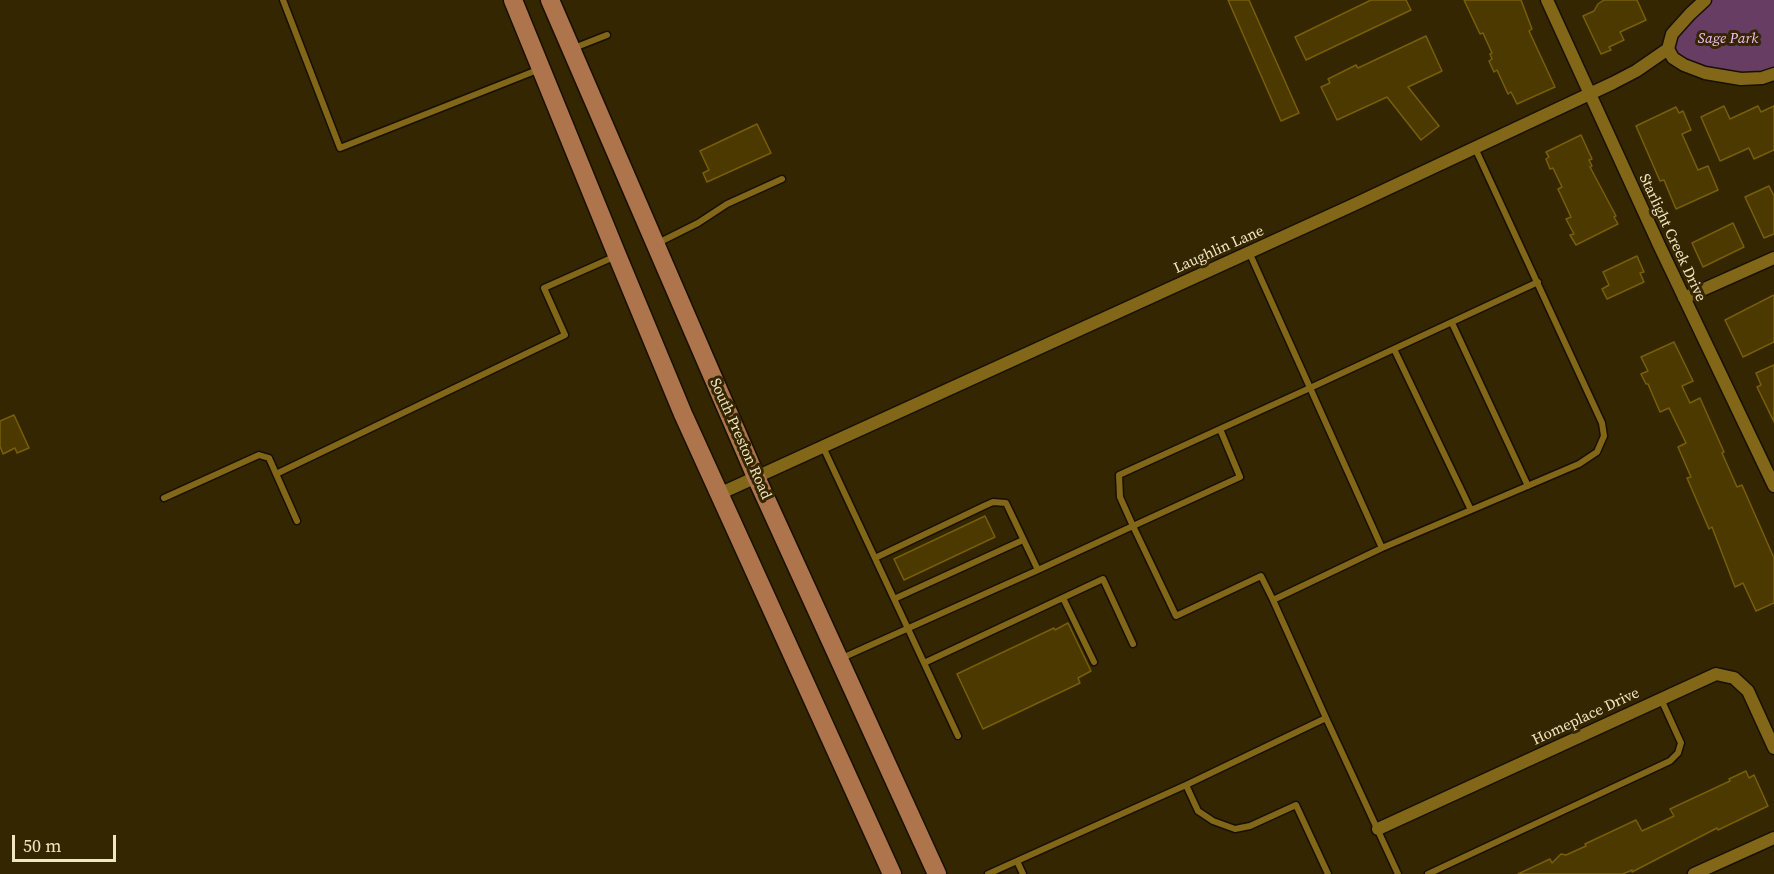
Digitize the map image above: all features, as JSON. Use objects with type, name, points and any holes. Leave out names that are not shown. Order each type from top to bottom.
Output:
[{"type":"main road","points":[[513,0],[671,386],[892,874]]},
{"type":"main road","name":"South Preston Road","points":[[550,0],[756,477],[937,874]]},
{"type":"street","name":"Starlight Creek Drive","points":[[1547,0],[1684,298],[1774,486]]},
{"type":"street","name":"Laughlin Lane","points":[[719,494],[1590,95],[1636,71],[1668,49],[1672,34],[1705,0]]},
{"type":"street","points":[[1668,49],[1673,58],[1705,74],[1741,79],[1762,78],[1774,74]]},
{"type":"street","points":[[1684,298],[1774,258]]},
{"type":"street","name":"Homeplace Drive","points":[[1378,829],[1716,674],[1734,678],[1748,691],[1774,748]]},
{"type":"street","points":[[1694,874],[1774,838]]},
{"type":"lane","points":[[283,0],[340,148],[541,69]]},
{"type":"lane","points":[[572,49],[606,35]]},
{"type":"lane","points":[[1273,600],[1382,548],[1579,464],[1597,452],[1604,436],[1602,423],[1475,147]]},
{"type":"lane","points":[[655,244],[698,223],[727,204],[782,179]]},
{"type":"lane","points":[[1249,252],[1382,548]]},
{"type":"lane","points":[[276,474],[565,335],[544,288],[616,255]]},
{"type":"lane","points":[[1398,874],[1261,576],[1176,616],[1120,498],[1119,475],[1538,282]]},
{"type":"lane","points":[[1452,323],[1528,486]]},
{"type":"lane","points":[[1394,349],[1471,510]]},
{"type":"lane","points":[[839,660],[1240,477],[1220,429]]},
{"type":"lane","points":[[823,447],[958,736]]},
{"type":"lane","points":[[164,498],[259,455],[269,458],[297,520]]},
{"type":"lane","points":[[875,558],[993,502],[1006,503],[1038,570]]},
{"type":"lane","points":[[894,599],[1023,540]]},
{"type":"lane","points":[[924,663],[1102,579],[1133,644]]},
{"type":"lane","points":[[1063,598],[1094,662]]},
{"type":"lane","points":[[1428,874],[1670,762],[1678,753],[1681,743],[1661,699]]},
{"type":"lane","points":[[988,874],[1186,785],[1326,718]]},
{"type":"lane","points":[[1186,785],[1198,811],[1213,821],[1234,829],[1250,826],[1296,805],[1328,874]]},
{"type":"lane","points":[[1017,861],[1023,874]]},
{"type":"green space","name":"Sage Park","points":[[1705,0],[1774,0],[1774,74],[1741,79],[1673,58],[1672,34]]},
{"type":"building","points":[[1228,0],[1249,0],[1299,113],[1281,121]]},
{"type":"building","points":[[1371,0],[1406,0],[1411,10],[1306,60],[1295,37]]},
{"type":"building","points":[[1464,0],[1521,0],[1532,29],[1529,31],[1555,87],[1517,104],[1511,92],[1508,94],[1497,70],[1494,72],[1489,61],[1492,59],[1490,54],[1492,53]]},
{"type":"building","points":[[1604,0],[1637,0],[1646,20],[1620,32],[1624,40],[1609,47],[1611,50],[1601,54],[1583,16],[1594,11]]},
{"type":"building","points":[[1426,36],[1442,71],[1408,87],[1439,126],[1421,140],[1387,97],[1337,120],[1321,87],[1330,83],[1328,79],[1356,65],[1358,68]]},
{"type":"building","points":[[1724,106],[1730,119],[1758,106],[1761,112],[1774,106],[1774,150],[1754,159],[1749,148],[1720,161],[1701,117]]},
{"type":"building","points":[[1676,107],[1679,113],[1683,111],[1691,130],[1682,134],[1698,170],[1708,166],[1718,190],[1676,209],[1664,180],[1660,181],[1636,126]]},
{"type":"building","points":[[757,124],[771,153],[707,182],[703,173],[709,170],[700,151]]},
{"type":"building","points":[[1581,135],[1592,159],[1589,160],[1592,166],[1590,167],[1618,224],[1576,245],[1570,235],[1574,234],[1566,219],[1571,217],[1558,189],[1562,187],[1553,168],[1550,169],[1546,152]]},
{"type":"building","points":[[1769,186],[1774,196],[1774,234],[1764,238],[1745,197]]},
{"type":"building","points":[[1733,223],[1744,247],[1703,267],[1692,243]]},
{"type":"building","points":[[1637,256],[1644,272],[1640,273],[1644,282],[1607,299],[1602,289],[1609,285],[1603,272]]},
{"type":"building","points":[[1774,295],[1774,342],[1743,357],[1725,320]]},
{"type":"building","points":[[1674,342],[1693,381],[1682,386],[1690,403],[1700,398],[1737,487],[1742,485],[1774,558],[1774,603],[1756,611],[1743,583],[1735,587],[1712,527],[1709,529],[1687,478],[1691,477],[1678,447],[1686,443],[1669,408],[1660,412],[1641,374],[1648,371],[1641,357]]},
{"type":"building","points":[[1774,365],[1774,422],[1757,387],[1761,385],[1756,373]]},
{"type":"building","points":[[14,415],[29,448],[17,453],[15,448],[3,454],[0,446],[0,421]]},
{"type":"building","points":[[985,516],[995,537],[904,580],[894,559]]},
{"type":"building","points":[[1068,623],[1091,671],[1078,678],[1080,683],[983,729],[957,674]]},
{"type":"building","points":[[1746,771],[1749,778],[1754,775],[1768,806],[1718,830],[1717,828],[1632,872],[1632,870],[1623,874],[1518,874],[1550,859],[1552,863],[1561,854],[1566,855],[1586,846],[1585,844],[1636,820],[1642,831],[1674,816],[1670,809]]}]
